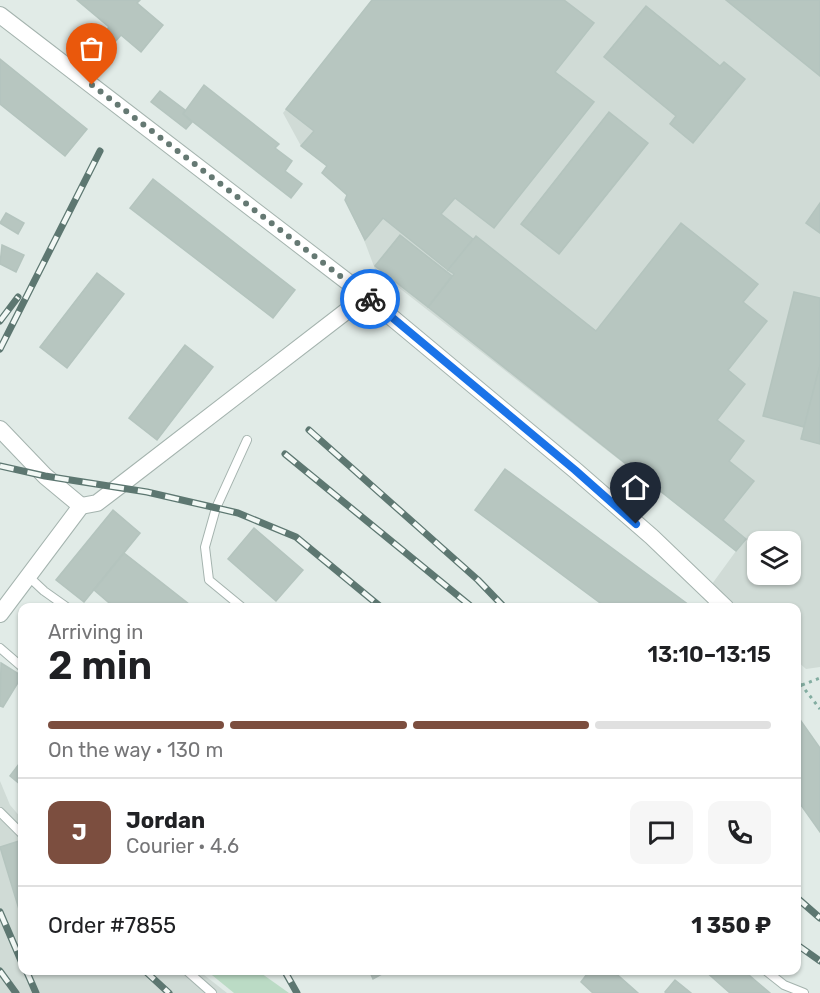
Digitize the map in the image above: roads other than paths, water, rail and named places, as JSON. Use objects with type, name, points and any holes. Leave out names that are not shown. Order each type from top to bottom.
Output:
[{"type":"street","points":[[0,15],[366,296],[575,470],[652,537],[721,603]]},
{"type":"street","points":[[0,614],[81,506],[97,503],[127,481],[366,296]]},
{"type":"street","points":[[0,429],[45,476],[81,506]]},
{"type":"lane","points":[[237,603],[208,580],[205,548],[216,508],[247,440]]},
{"type":"lane","points":[[28,576],[61,603]]},
{"type":"lane","points":[[0,648],[18,664]]},
{"type":"lane","points":[[0,812],[18,830]]},
{"type":"lane","points":[[192,975],[212,993]]},
{"type":"lane","points":[[771,975],[784,985],[804,993]]},
{"type":"railway","points":[[0,349],[100,151]]},
{"type":"railway","points":[[0,321],[18,297]]},
{"type":"railway","points":[[309,430],[478,580],[500,603]]},
{"type":"railway","points":[[285,454],[467,603]]},
{"type":"railway","points":[[0,466],[45,476],[147,492],[238,513],[296,537],[376,603]]},
{"type":"railway","points":[[801,901],[820,918]]},
{"type":"railway","points":[[0,912],[18,954]]},
{"type":"railway","points":[[801,948],[820,961]]},
{"type":"railway","points":[[0,971],[16,993]]},
{"type":"railway","points":[[28,975],[36,993]]},
{"type":"railway","points":[[149,975],[169,993]]},
{"type":"railway","points":[[287,975],[297,993]]}]
